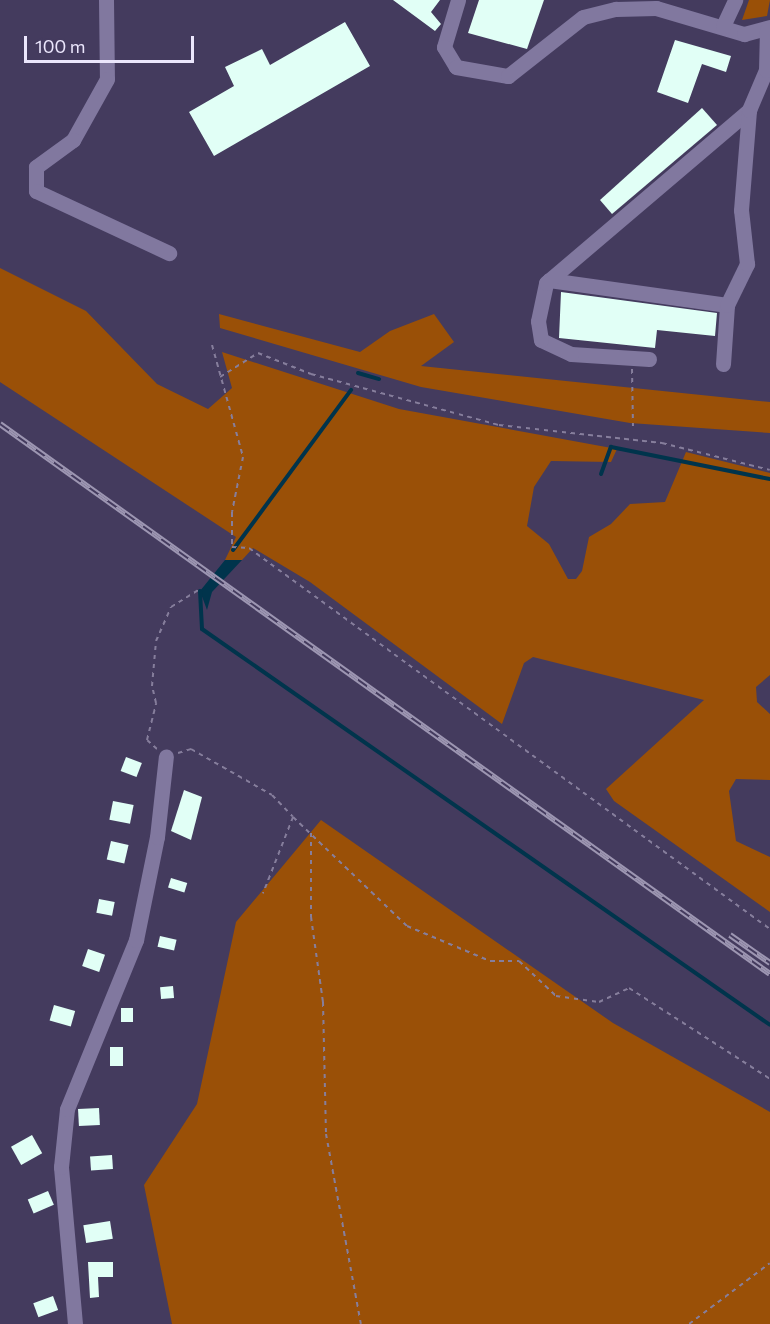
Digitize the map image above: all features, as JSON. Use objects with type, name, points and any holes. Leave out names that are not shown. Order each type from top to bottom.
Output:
[{"type":"street","points":[[106,0],[107,79],[73,140],[36,167],[36,191],[169,253]]},
{"type":"street","points":[[458,0],[444,47],[456,67],[508,76],[583,17],[657,9],[723,26],[744,34],[769,28],[766,70],[750,110],[741,210],[747,264],[727,305],[723,364]]},
{"type":"street","points":[[723,26],[735,0]]},
{"type":"street","points":[[649,358],[571,354],[541,340],[538,321],[549,280],[750,110]]},
{"type":"street","points":[[549,280],[727,305]]},
{"type":"street","points":[[75,1324],[61,1167],[67,1109],[136,940],[157,837],[166,756]]},
{"type":"path","points":[[212,345],[243,456],[232,512],[232,547],[249,548],[770,929]]},
{"type":"path","points":[[220,376],[258,353],[311,374],[499,424],[662,442],[770,470]]},
{"type":"path","points":[[631,358],[633,426]]},
{"type":"path","points":[[198,590],[171,607],[156,640],[152,686],[156,703],[147,740],[166,756],[192,748],[272,795],[407,926],[490,960],[519,961],[556,996],[599,1002],[629,988],[770,1079]]},
{"type":"path","points":[[263,893],[293,817]]},
{"type":"path","points":[[311,833],[311,917],[323,1002],[326,1134],[361,1324]]},
{"type":"path","points":[[689,1324],[770,1263]]},
{"type":"shaded area","points":[[749,0],[770,0],[767,16],[742,20]]},
{"type":"shaded area","points":[[0,268],[86,311],[157,384],[208,409],[232,388],[222,352],[399,409],[617,449],[611,462],[551,461],[534,487],[527,526],[549,544],[568,579],[576,579],[582,571],[589,537],[611,524],[630,504],[665,502],[686,452],[770,473],[770,675],[756,687],[757,702],[770,714],[770,780],[736,779],[729,791],[736,841],[770,857],[770,912],[614,801],[606,789],[704,700],[533,657],[524,663],[502,724],[310,582],[253,548],[242,560],[225,560],[236,537],[0,382]]},
{"type":"shaded area","points":[[219,314],[360,352],[390,331],[434,314],[454,342],[421,366],[770,402],[770,433],[630,423],[421,387],[220,328]]},
{"type":"shaded area","points":[[321,820],[613,1023],[770,1112],[770,1324],[172,1324],[144,1185],[197,1104],[236,922]]},
{"type":"water","points":[[225,560],[242,560],[212,592],[207,610],[200,591]]},
{"type":"building","points":[[393,0],[440,0],[431,12],[441,24],[435,31]]},
{"type":"building","points":[[479,0],[544,0],[527,49],[468,33]]},
{"type":"building","points":[[345,22],[370,66],[214,156],[189,112],[234,86],[225,67],[262,49],[270,65]]},
{"type":"building","points":[[675,40],[731,56],[726,72],[702,64],[688,103],[657,92]]},
{"type":"building","points":[[702,108],[717,125],[612,214],[600,200]]},
{"type":"building","points":[[561,292],[717,313],[715,336],[657,330],[655,348],[559,338]]},
{"type":"building","points":[[126,757],[142,763],[136,777],[121,771]]},
{"type":"building","points":[[184,790],[202,797],[191,840],[171,831]]},
{"type":"building","points":[[113,801],[134,805],[130,824],[109,820]]},
{"type":"building","points":[[111,841],[129,845],[124,864],[107,860]]},
{"type":"building","points":[[171,878],[187,883],[184,893],[168,888]]},
{"type":"building","points":[[99,899],[115,902],[112,916],[96,913]]},
{"type":"building","points":[[160,936],[177,940],[174,951],[158,947]]},
{"type":"building","points":[[88,949],[105,955],[99,972],[82,966]]},
{"type":"building","points":[[173,986],[174,998],[161,999],[160,987]]},
{"type":"building","points":[[54,1005],[75,1011],[71,1026],[50,1020]]},
{"type":"building","points":[[121,1008],[133,1008],[133,1022],[121,1022]]},
{"type":"building","points":[[110,1047],[123,1047],[123,1066],[110,1066]]},
{"type":"building","points":[[99,1108],[100,1125],[79,1126],[78,1109]]},
{"type":"building","points":[[32,1135],[42,1153],[21,1165],[11,1147]]},
{"type":"building","points":[[112,1155],[113,1169],[91,1171],[90,1157]]},
{"type":"building","points":[[48,1191],[54,1205],[34,1213],[28,1200]]},
{"type":"building","points":[[110,1221],[113,1239],[86,1243],[83,1225]]},
{"type":"building","points":[[88,1262],[113,1262],[113,1277],[98,1277],[99,1297],[90,1298]]},
{"type":"building","points":[[53,1296],[58,1310],[38,1317],[33,1303]]},
{"type":"waterway","points":[[358,373],[379,379]]},
{"type":"waterway","points":[[233,550],[351,390]]},
{"type":"waterway","points":[[601,474],[611,447],[770,479]]},
{"type":"waterway","points":[[200,591],[202,629],[770,1025]]},
{"type":"railway","points":[[0,424],[770,974]]},
{"type":"railway","points":[[730,935],[770,963]]}]
